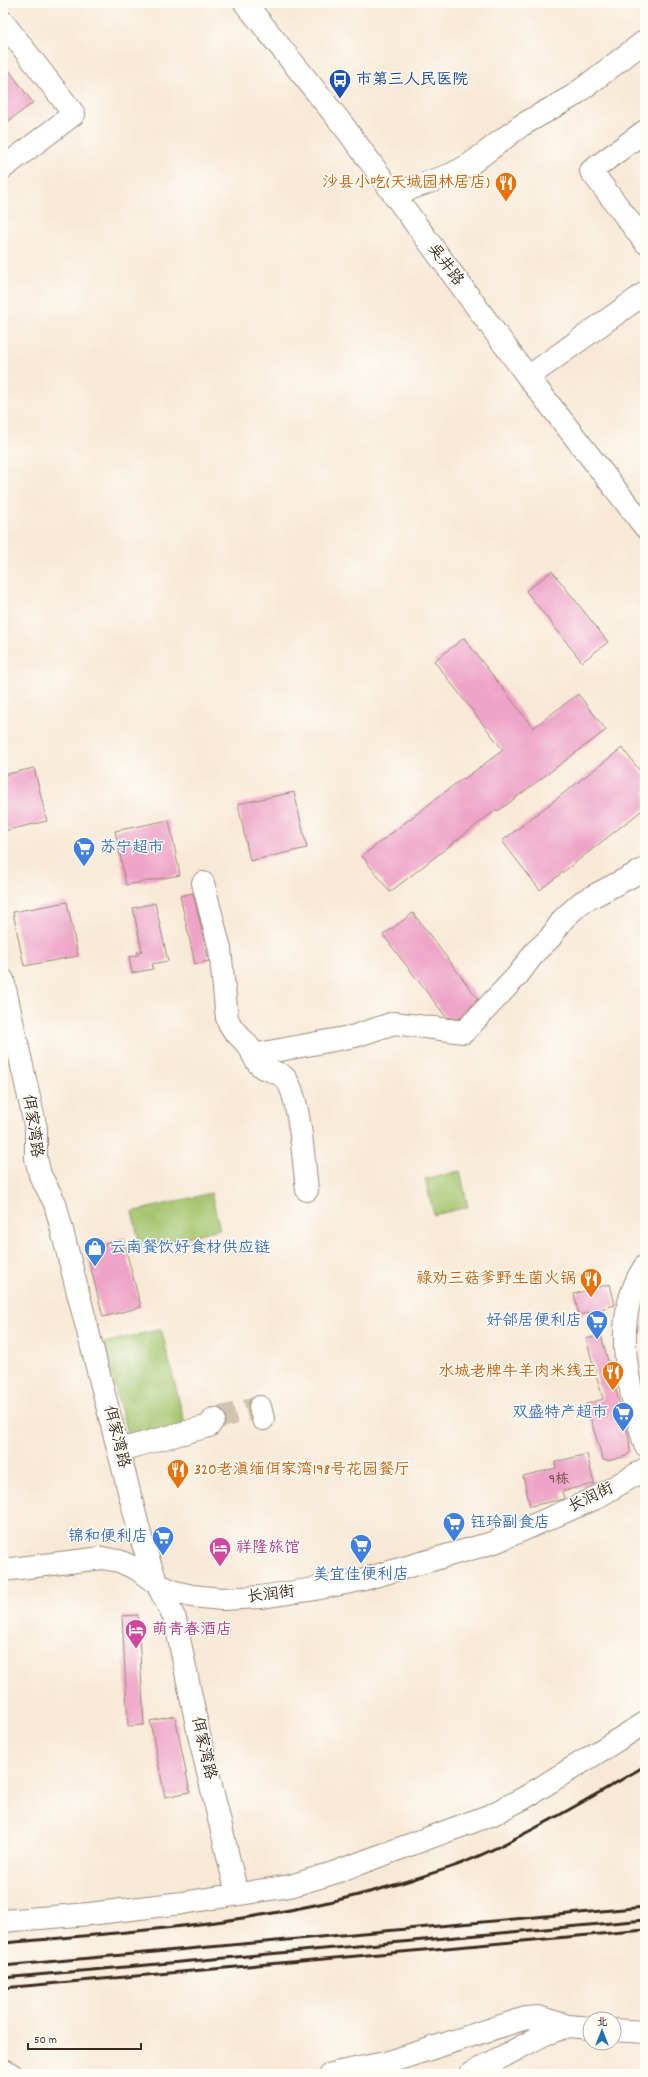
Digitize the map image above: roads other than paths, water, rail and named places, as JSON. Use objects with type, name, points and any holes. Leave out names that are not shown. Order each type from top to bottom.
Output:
[{"type":"street","name":"吴井路","points":[[245,3],[343,125],[528,377],[645,527]]},
{"type":"street","points":[[3,22],[74,114],[3,168]]},
{"type":"street","points":[[395,197],[412,188],[450,176],[469,165],[522,125],[573,96],[645,41]]},
{"type":"street","points":[[645,131],[591,171],[645,242]]},
{"type":"street","points":[[528,377],[645,293]]},
{"type":"street","points":[[253,1055],[354,1036],[394,1023],[464,1032],[518,975],[535,952],[550,938],[564,918],[582,902],[645,869]]},
{"type":"street","points":[[203,883],[220,949],[227,1018],[230,1027],[249,1047],[256,1062],[285,1078],[288,1084],[295,1104],[299,1125],[306,1190]]},
{"type":"street","name":"佴家湾路","points":[[3,980],[36,1129],[36,1158],[40,1175],[55,1203],[141,1538],[157,1584],[175,1619],[199,1735],[237,1894]]},
{"type":"street","points":[[645,1266],[630,1293],[626,1312],[625,1334],[628,1378],[645,1445]]},
{"type":"street","points":[[119,1450],[213,1425]]},
{"type":"street","name":"长润街","points":[[3,1570],[102,1558],[119,1562],[137,1570],[157,1584],[175,1592],[222,1599],[260,1597],[361,1580],[495,1542],[594,1499],[645,1469]]},
{"type":"street","points":[[3,1922],[167,1905],[290,1886],[333,1874],[491,1815],[524,1798],[645,1723]]},
{"type":"street","points":[[331,2074],[389,2062],[526,2018],[538,2017],[568,2026],[582,2027]]},
{"type":"street","points":[[470,2074],[543,2036],[568,2026]]},
{"type":"street","points":[[622,2031],[645,2032]]},
{"type":"street","points":[[3,2070],[11,2074]]},
{"type":"tunnel","points":[[214,1419],[260,1407]]},
{"type":"railway","points":[[3,1943],[210,1923],[262,1915],[364,1894],[453,1867],[488,1852],[556,1817],[645,1766]]},
{"type":"railway","points":[[3,1966],[645,1907]]},
{"type":"railway","points":[[3,1978],[645,1920]]},
{"type":"railway","points":[[3,1988],[645,1930]]},
{"type":"place","name":"市第三人民医院","points":[[340,100]]},
{"type":"place","name":"沙县小吃(天城园林居店)","points":[[506,202]]},
{"type":"place","name":"苏宁超市","points":[[84,868]]},
{"type":"place","name":"云南餐饮好食材供应链","points":[[95,1268]]},
{"type":"place","name":"禄劝三菇爹野生菌火锅","points":[[591,1298]]},
{"type":"place","name":"好邻居便利店","points":[[597,1340]]},
{"type":"place","name":"水城老牌牛羊肉米线王","points":[[613,1392]]},
{"type":"place","name":"双盛特产超市","points":[[623,1432]]},
{"type":"place","name":"320老滇缅佴家湾198号花园餐厅","points":[[178,1490]]},
{"type":"place","name":"钰玲副食店","points":[[454,1542]]},
{"type":"place","name":"锦和便利店","points":[[163,1556]]},
{"type":"place","name":"美宜佳便利店","points":[[361,1564]]},
{"type":"place","name":"祥隆旅馆","points":[[220,1568]]},
{"type":"place","name":"萌青春酒店","points":[[136,1650]]}]
